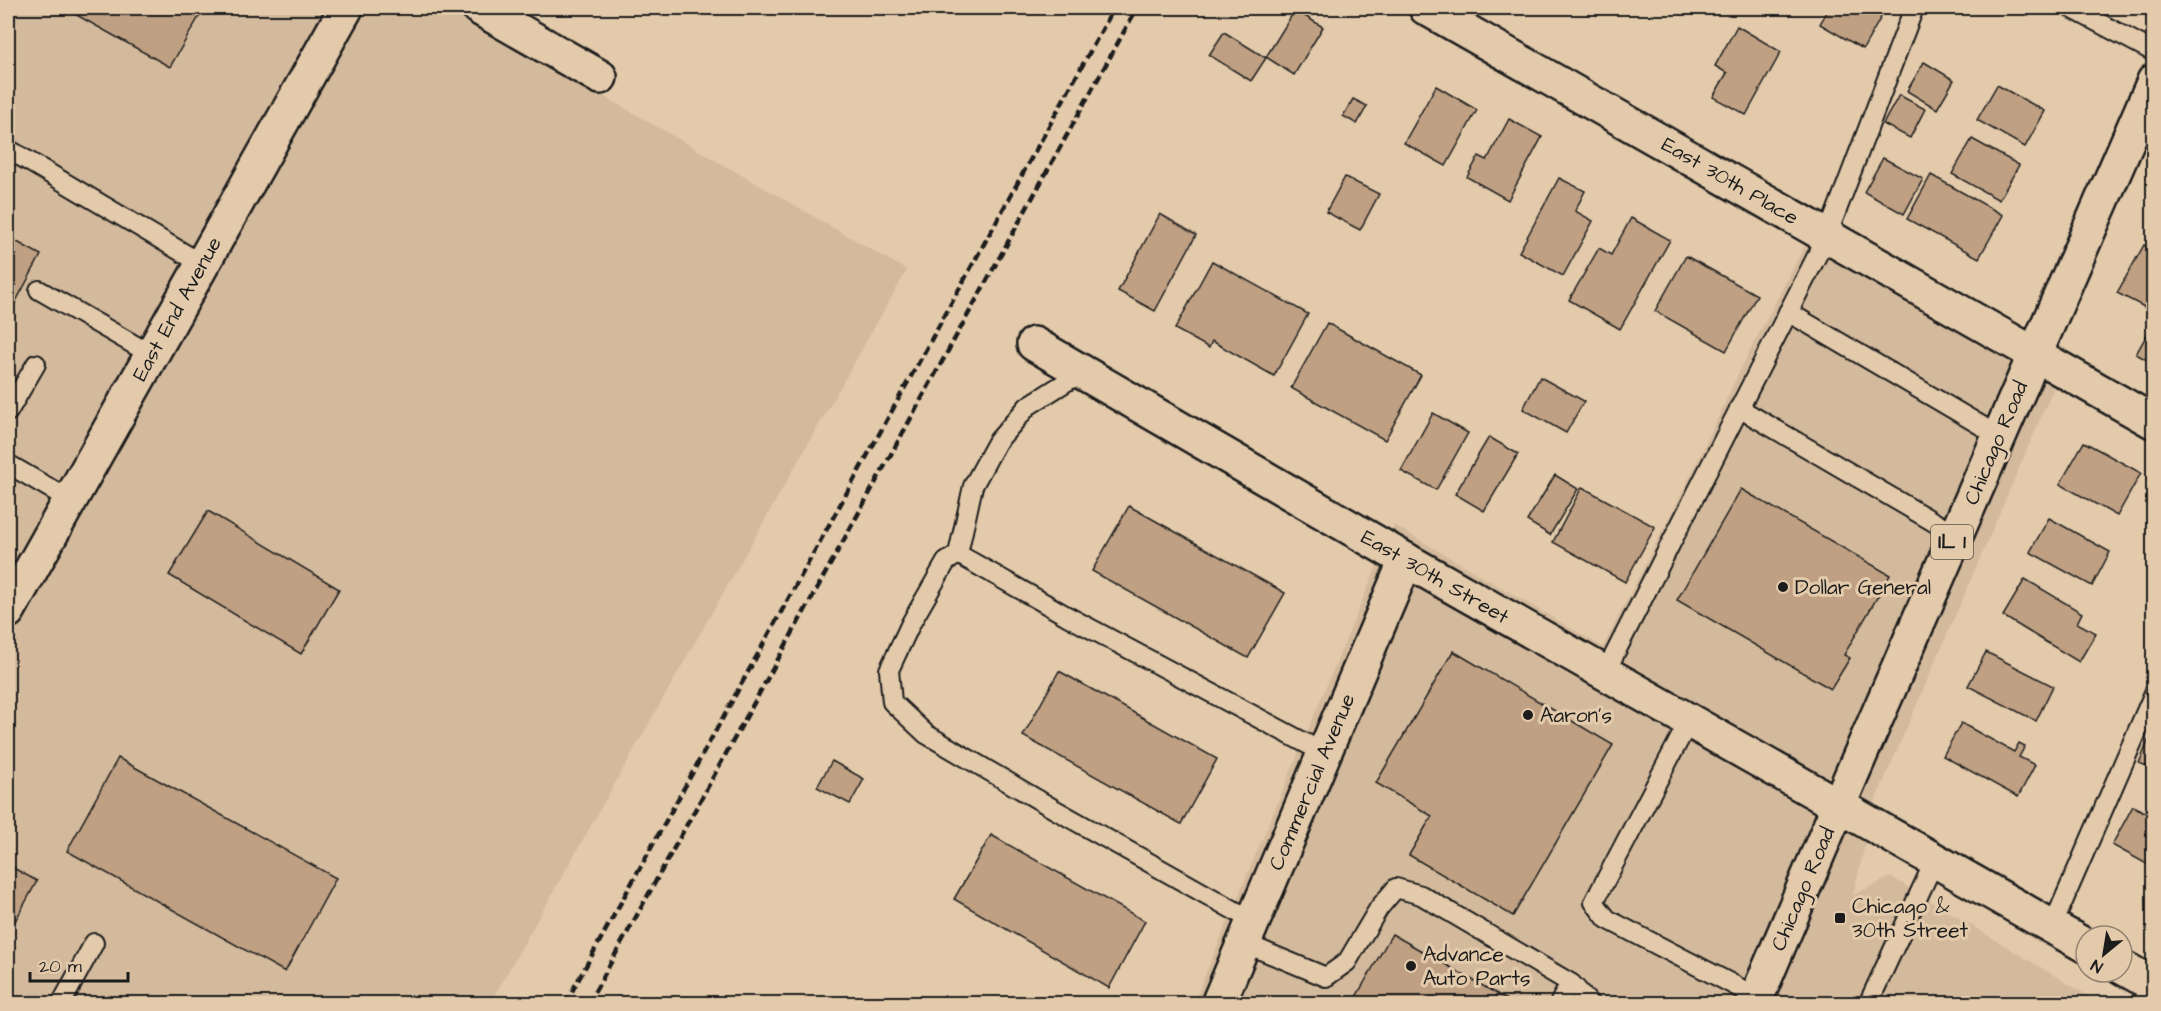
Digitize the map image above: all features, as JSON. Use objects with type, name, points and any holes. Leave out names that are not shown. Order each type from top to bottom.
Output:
[{"type":"street","name":"East End Avenue","points":[[8,611],[346,8]]},
{"type":"street","points":[[479,8],[600,77]]},
{"type":"street","name":"East 30th Place","points":[[1426,8],[2154,422]]},
{"type":"street","name":"Chicago Road","points":[[1755,1000],[2154,81]]},
{"type":"street","name":"East 30th Street","points":[[1034,344],[1406,560],[2074,939]]},
{"type":"street","name":"Commercial Avenue","points":[[1218,1004],[1406,560]]},
{"type":"street","points":[[2134,974],[2153,984]]},
{"type":"lane","points":[[1605,673],[1827,236],[1914,8]]},
{"type":"lane","points":[[2071,8],[2154,52]]},
{"type":"lane","points":[[8,149],[202,264]]},
{"type":"lane","points":[[39,290],[152,355]]},
{"type":"lane","points":[[1788,312],[1999,436]]},
{"type":"lane","points":[[8,412],[36,364]]},
{"type":"lane","points":[[1082,372],[1028,406],[997,442],[973,486],[958,554],[946,562],[911,623],[889,670],[892,702],[926,735],[1054,809],[1249,932],[1326,977],[1347,962],[1379,908],[1396,888],[1421,895],[1570,982],[1590,1004]]},
{"type":"lane","points":[[1739,408],[1956,534]]},
{"type":"lane","points":[[8,464],[70,500]]},
{"type":"lane","points":[[958,554],[1067,616],[1324,753]]},
{"type":"lane","points":[[2052,927],[2154,693]]},
{"type":"lane","points":[[1689,721],[1594,902],[1607,919],[1755,1000]]},
{"type":"lane","points":[[1868,1004],[1935,860]]},
{"type":"lane","points":[[61,1004],[94,943]]},
{"type":"lane","points":[[1559,1004],[1570,982]]},
{"type":"lane","points":[[2141,1004],[2153,984]]},
{"type":"shaded area","points":[[8,8],[450,8],[907,270],[490,1003],[8,1003]]},
{"type":"shaded area","points":[[1822,213],[2067,357],[1876,799],[1853,895],[1891,877],[2100,1003],[1193,1004],[1394,525],[1603,647],[1693,471],[1742,366]]},
{"type":"building","points":[[64,8],[204,8],[170,67]]},
{"type":"building","points":[[1829,8],[1880,8],[1885,10],[1863,49],[1820,24]]},
{"type":"building","points":[[1295,10],[1323,27],[1294,75],[1266,57]]},
{"type":"building","points":[[1737,26],[1781,52],[1746,115],[1713,97],[1727,73],[1715,66]]},
{"type":"building","points":[[1224,32],[1266,58],[1251,81],[1209,55]]},
{"type":"building","points":[[1924,62],[1954,80],[1937,109],[1907,91]]},
{"type":"building","points":[[1997,85],[2045,111],[2025,147],[1977,120]]},
{"type":"building","points":[[1436,86],[1477,110],[1446,166],[1404,143]]},
{"type":"building","points":[[1899,95],[1925,109],[1910,138],[1883,124]]},
{"type":"building","points":[[1353,99],[1367,106],[1357,124],[1343,116]]},
{"type":"building","points":[[1509,119],[1542,137],[1508,200],[1467,177],[1479,156],[1487,160]]},
{"type":"building","points":[[1972,139],[2019,165],[1999,200],[1952,174]]},
{"type":"building","points":[[1883,158],[1923,179],[1904,214],[1864,192]]},
{"type":"building","points":[[1931,175],[2003,215],[1979,258],[1907,219]]},
{"type":"building","points":[[1345,177],[1379,194],[1360,230],[1326,212]]},
{"type":"building","points":[[1559,178],[1585,191],[1575,211],[1593,221],[1563,276],[1519,252]]},
{"type":"building","points":[[1160,214],[1196,235],[1155,311],[1118,291]]},
{"type":"building","points":[[1631,218],[1670,240],[1620,329],[1569,300],[1599,248],[1611,255]]},
{"type":"building","points":[[8,237],[41,255],[8,316]]},
{"type":"building","points":[[2144,245],[2154,250],[2154,312],[2117,293]]},
{"type":"building","points":[[1686,256],[1757,295],[1726,351],[1655,311]]},
{"type":"building","points":[[1212,261],[1308,314],[1274,376],[1212,341],[1209,348],[1175,329]]},
{"type":"building","points":[[2154,322],[2154,364],[2136,354]]},
{"type":"building","points":[[1327,323],[1421,375],[1385,440],[1291,388]]},
{"type":"building","points":[[1540,377],[1584,401],[1566,433],[1523,409]]},
{"type":"building","points":[[1433,413],[1468,433],[1436,490],[1401,471]]},
{"type":"building","points":[[1489,437],[1518,454],[1484,511],[1455,494]]},
{"type":"building","points":[[2084,442],[2141,473],[2117,516],[2060,484]]},
{"type":"building","points":[[1555,475],[1578,489],[1550,535],[1527,521]]},
{"type":"building","points":[[1582,487],[1655,527],[1625,582],[1553,542]]},
{"type":"building","name":"Dollar General","points":[[1741,489],[1890,575],[1844,655],[1850,658],[1831,689],[1677,600]]},
{"type":"building","points":[[1129,506],[1285,593],[1248,658],[1092,571]]},
{"type":"building","points":[[208,511],[339,589],[301,654],[169,575]]},
{"type":"building","points":[[2049,518],[2110,552],[2092,586],[2030,552]]},
{"type":"building","points":[[2025,579],[2082,613],[2077,623],[2096,633],[2079,662],[2003,616]]},
{"type":"building","points":[[1453,651],[1613,745],[1513,916],[1409,855],[1432,816],[1376,783]]},
{"type":"building","points":[[1986,652],[2053,686],[2036,721],[1968,686]]},
{"type":"building","points":[[1059,671],[1217,759],[1181,824],[1023,736]]},
{"type":"building","points":[[1961,723],[2014,752],[2019,743],[2025,746],[2019,757],[2035,765],[2018,797],[1943,756]]},
{"type":"building","points":[[2154,727],[2154,769],[2139,763]]},
{"type":"building","points":[[118,758],[336,878],[285,972],[67,851]]},
{"type":"building","points":[[832,761],[864,779],[850,804],[817,787]]},
{"type":"building","points":[[2133,806],[2154,817],[2154,868],[2112,845]]},
{"type":"building","points":[[991,835],[1145,921],[1109,988],[954,899]]},
{"type":"building","points":[[8,865],[37,881],[8,934]]},
{"type":"building","name":"Advance Auto Parts","points":[[1392,934],[1506,999],[1503,1004],[1352,1004]]},
{"type":"railway","points":[[565,1004],[1114,8]]},
{"type":"railway","points":[[588,1004],[1137,8]]},
{"type":"place","name":"Dollar General","points":[[1783,587]]},
{"type":"place","name":"Aaron's","points":[[1528,715]]},
{"type":"place","name":"Chicago & 30th Street","points":[[1840,918]]},
{"type":"place","name":"Advance Auto Parts","points":[[1411,966]]}]
